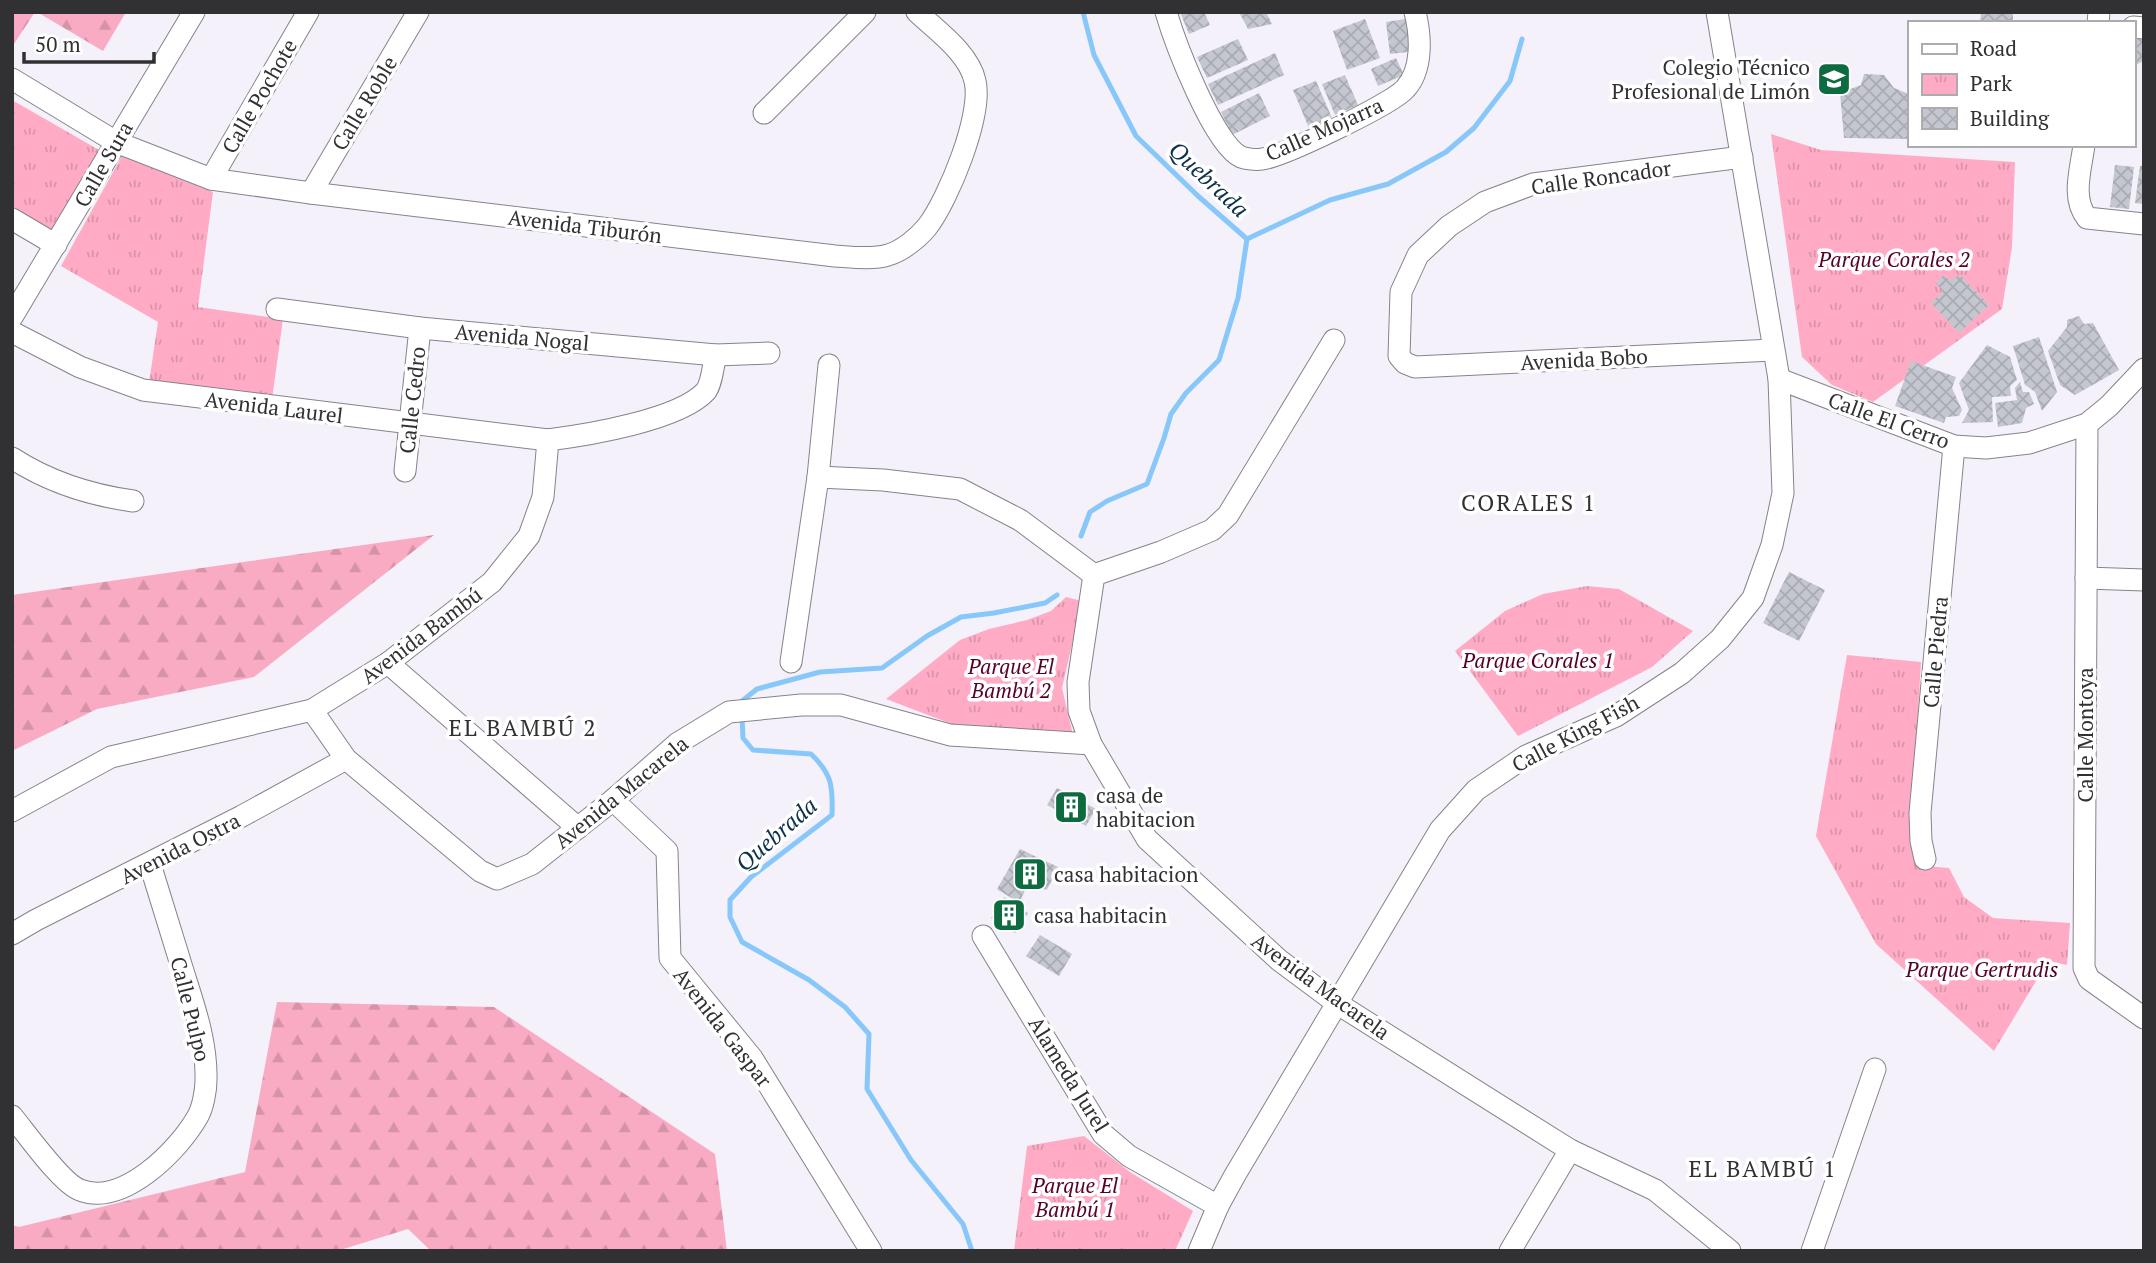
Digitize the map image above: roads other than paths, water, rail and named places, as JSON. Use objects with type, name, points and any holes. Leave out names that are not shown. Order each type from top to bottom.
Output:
[{"type":"street","name":"Calle Sura","points":[[12,317],[194,12]]},
{"type":"street","name":"Calle Pochote","points":[[211,179],[307,12]]},
{"type":"street","name":"Calle Roble","points":[[311,193],[418,12]]},
{"type":"street","points":[[764,113],[865,12]]},
{"type":"street","name":"Avenida Tiburón","points":[[12,79],[116,142],[211,179],[835,256],[888,255],[911,242],[928,226],[951,184],[972,126],[977,103],[975,79],[960,52],[917,12]]},
{"type":"street","name":"Calle Mojarra","points":[[1166,12],[1200,97],[1227,147],[1242,158],[1264,159],[1377,109],[1406,88],[1419,61],[1415,12]]},
{"type":"street","name":"Calle King Fish","points":[[1199,1251],[1218,1206],[1440,830],[1476,790],[1526,756],[1616,716],[1682,673],[1720,639],[1753,598],[1772,545],[1783,494],[1779,379],[1717,12]]},
{"type":"street","points":[[2084,147],[2077,199],[2087,218],[2144,224]]},
{"type":"street","name":"Calle Roncador","points":[[1399,356],[1401,292],[1418,255],[1449,226],[1485,202],[1533,184],[1742,157]]},
{"type":"street","points":[[12,219],[56,245]]},
{"type":"street","name":"Avenida Nogal","points":[[277,309],[420,328],[716,355],[769,353]]},
{"type":"street","name":"Calle Cedro","points":[[405,471],[420,328]]},
{"type":"street","name":"Avenida Laurel","points":[[12,332],[80,367],[143,390],[548,440]]},
{"type":"street","points":[[1094,575],[1161,552],[1212,530],[1228,515],[1334,340]]},
{"type":"street","name":"Avenida Bobo","points":[[1399,356],[1405,363],[1415,367],[1773,350]]},
{"type":"street","points":[[548,440],[580,436],[676,411],[693,402],[708,388],[716,355]]},
{"type":"street","points":[[792,662],[818,477],[829,365]]},
{"type":"street","name":"Calle El Cerro","points":[[1779,379],[1954,446],[1986,448],[2029,443],[2087,424],[2109,406],[2144,369]]},
{"type":"street","name":"Calle Montoya","points":[[2087,424],[2084,968],[2089,979],[2144,1018]]},
{"type":"street","name":"Avenida Bambú","points":[[12,811],[111,757],[312,710],[388,663],[492,582],[529,536],[543,497],[548,440]]},
{"type":"street","name":"Calle Piedra","points":[[1925,859],[1920,813],[1954,446]]},
{"type":"street","points":[[12,458],[39,475],[101,496],[133,501]]},
{"type":"street","points":[[818,477],[883,480],[960,489],[1020,520],[1094,575]]},
{"type":"street","points":[[1091,744],[1079,711],[1078,682],[1094,575]]},
{"type":"street","points":[[2086,578],[2144,580]]},
{"type":"street","points":[[388,663],[578,828]]},
{"type":"street","name":"Avenida Macarela","points":[[312,710],[346,759],[480,871],[497,879],[532,864],[613,800],[678,743],[729,712],[801,705],[841,705],[950,735],[1091,744],[1147,839],[1279,960],[1338,1004],[1570,1150],[1655,1190],[1730,1251]]},
{"type":"street","name":"Avenida Ostra","points":[[12,934],[36,919],[150,864],[346,759]]},
{"type":"street","name":"Avenida Gaspar","points":[[613,800],[667,851],[670,958],[752,1058],[871,1251]]},
{"type":"street","name":"Calle Pulpo","points":[[12,1116],[51,1164],[76,1189],[92,1194],[118,1191],[142,1177],[174,1147],[200,1114],[206,1082],[205,1053],[196,1013],[150,864]]},
{"type":"street","name":"Alameda Jurel","points":[[983,936],[1103,1134],[1129,1156],[1218,1206]]},
{"type":"street","points":[[1811,1251],[1875,1069]]},
{"type":"street","points":[[1510,1251],[1570,1150]]},
{"type":"waterway","name":"Quebrada","points":[[1083,12],[1094,55],[1136,136],[1247,239]]},
{"type":"waterway","points":[[1247,239],[1330,200],[1388,184],[1446,152],[1474,128],[1510,81],[1522,39]]},
{"type":"waterway","name":"Quebrada","points":[[1081,536],[1090,512],[1107,501],[1147,484],[1171,414],[1186,393],[1219,360],[1238,298],[1247,239]]},
{"type":"waterway","name":"Quebrada","points":[[742,704],[742,701],[757,689],[820,672],[882,668],[927,636],[961,617],[1045,603],[1057,595]]},
{"type":"waterway","name":"Quebrada","points":[[742,717],[743,738],[753,750],[811,754],[818,761],[830,781],[832,815],[751,877],[730,900],[730,917],[742,942],[809,980],[845,1007],[869,1034],[867,1089],[911,1160],[963,1224],[972,1251]]},
{"type":"place","name":"Colegio Técnico Profesional de Limón","points":[[1834,79]]},
{"type":"place","name":"casa de habitacion","points":[[1071,807]]},
{"type":"place","name":"casa habitacion","points":[[1030,874]]},
{"type":"place","name":"casa habitacin","points":[[1009,915]]},
{"type":"district","name":"CORALES 1","points":[[1529,502]]},
{"type":"district","name":"EL BAMBÚ 2","points":[[523,727]]},
{"type":"district","name":"EL BAMBÚ 1","points":[[1763,1168]]},
{"type":"park label","name":"Parque Corales 2","points":[[1894,259]]},
{"type":"park label","name":"Parque Corales 1","points":[[1538,660]]},
{"type":"park label","name":"Parque El Bambú 2","points":[[1011,678]]},
{"type":"park label","name":"Parque Gertrudis","points":[[1982,969]]},
{"type":"park label","name":"Parque El Bambú 1","points":[[1075,1197]]}]
